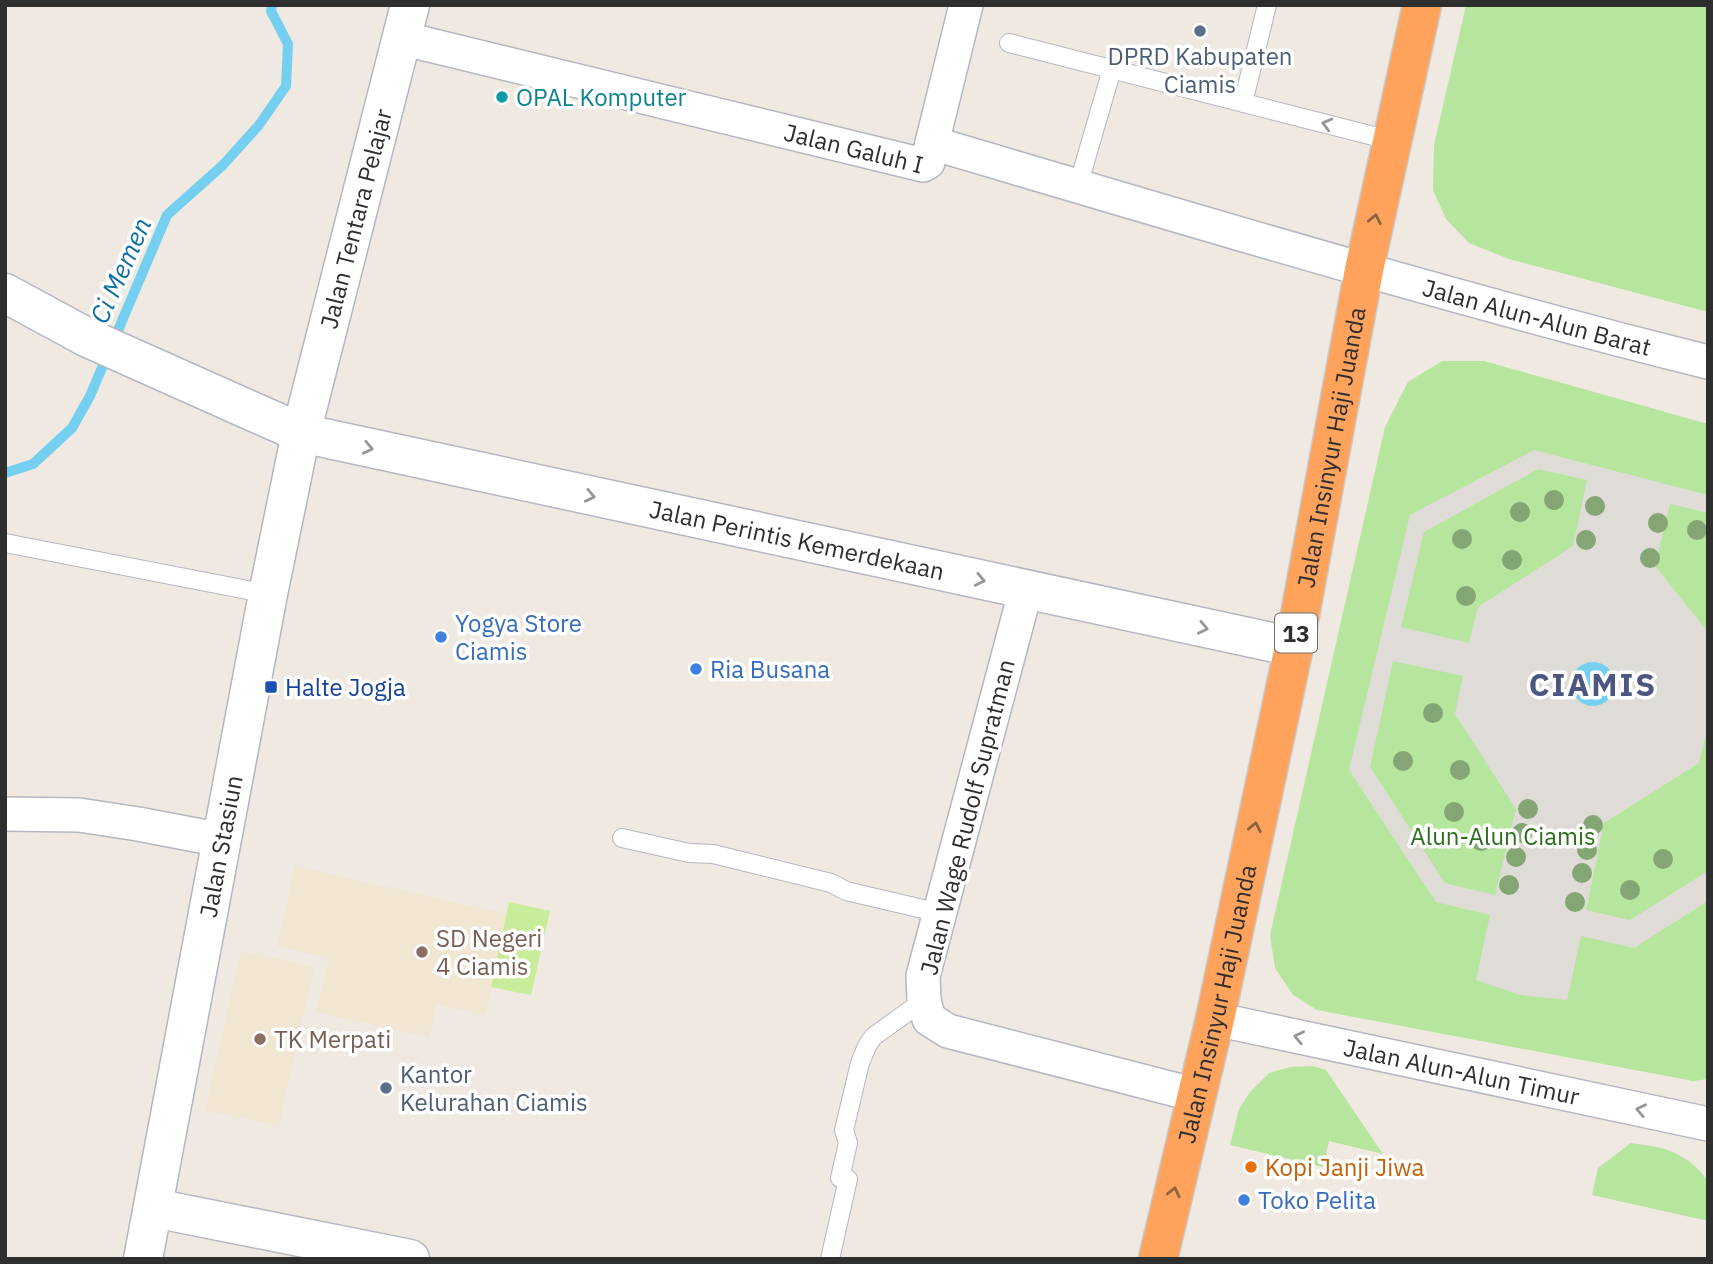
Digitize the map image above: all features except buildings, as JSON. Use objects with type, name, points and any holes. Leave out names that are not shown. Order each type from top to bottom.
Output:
[{"type":"highway","name":"Jalan Insinyur Haji Juanda","points":[[1158,1259],[1215,1019],[1294,647],[1364,271],[1422,5]]},
{"type":"street","points":[[932,142],[966,5]]},
{"type":"street","name":"Jalan Galuh I","points":[[406,21],[923,165],[928,162],[932,142],[1364,271]]},
{"type":"street","name":"Jalan Tentara Pelajar","points":[[301,433],[406,21]]},
{"type":"street","name":"Jalan Alun-Alun Barat","points":[[1364,271],[1708,362]]},
{"type":"street","name":"Jalan Perintis Kemerdekaan","points":[[5,293],[88,338],[301,433],[1294,647]]},
{"type":"street","name":"Jalan Stasiun","points":[[143,1259],[268,594],[301,433]]},
{"type":"street","name":"Jalan Wage Rudolf Supratman","points":[[1026,589],[923,976],[924,1000],[929,1018],[948,1031],[1196,1096]]},
{"type":"street","points":[[5,814],[79,815],[222,840]]},
{"type":"street","name":"Jalan Alun-Alun Timur","points":[[1215,1019],[1708,1124]]},
{"type":"street","points":[[154,1208],[410,1259]]},
{"type":"lane","points":[[1242,103],[1267,5]]},
{"type":"lane","points":[[1009,43],[1393,141]]},
{"type":"lane","points":[[1078,186],[1112,69]]},
{"type":"lane","points":[[5,544],[268,594]]},
{"type":"lane","points":[[622,838],[689,853],[713,854],[831,883],[846,891],[940,913]]},
{"type":"lane","points":[[830,1259],[848,1179],[840,1178],[848,1143],[844,1130],[860,1063],[873,1037],[924,1000]]},
{"type":"shaded area","points":[[1534,450],[1708,495],[1708,513],[1670,504],[1655,566],[1708,632],[1708,726],[1699,763],[1604,823],[1586,910],[1630,920],[1708,871],[1708,901],[1634,948],[1581,936],[1567,1000],[1520,995],[1476,980],[1490,915],[1436,902],[1349,770],[1410,515]],"holes":[[[1538,469],[1587,480],[1573,546],[1478,607],[1469,643],[1401,627],[1424,532]],[[1393,661],[1463,676],[1455,714],[1516,809],[1495,895],[1445,883],[1370,767]],[[1572,677],[1611,695],[1601,704],[1587,705],[1572,691]]]},
{"type":"shaded area","name":"SD Negeri 4 Ciamis","points":[[295,866],[506,914],[509,902],[550,911],[531,995],[492,987],[485,1015],[437,1004],[429,1037],[316,1012],[329,958],[277,946]]},
{"type":"shaded area","name":"TK Merpati","points":[[241,951],[314,967],[279,1126],[205,1110]]},
{"type":"green space","points":[[1466,5],[1708,5],[1708,312],[1509,259],[1469,243],[1446,219],[1433,190],[1434,145]]},
{"type":"green space","name":"Alun-Alun Ciamis","points":[[1442,361],[1484,361],[1708,424],[1708,1079],[1693,1081],[1317,1010],[1293,995],[1275,968],[1270,935],[1385,427],[1408,382]]},
{"type":"green space","points":[[509,902],[550,911],[531,995],[491,987]]},
{"type":"green space","points":[[1313,1066],[1326,1070],[1383,1154],[1329,1141],[1323,1167],[1230,1145],[1239,1109],[1250,1092],[1269,1073],[1290,1067]]},
{"type":"green space","points":[[1631,1143],[1670,1151],[1697,1168],[1708,1183],[1708,1221],[1592,1195],[1598,1168]]},
{"type":"water","points":[[1593,662],[1608,669],[1615,684],[1608,699],[1593,706],[1578,699],[1571,684],[1578,669]]},
{"type":"waterway","name":"Ci Memen","points":[[113,342],[167,215],[223,165],[259,125],[286,86],[288,44],[271,11],[272,5]]},
{"type":"waterway","name":"Ci Memen","points":[[5,473],[33,464],[72,428],[90,396],[107,356]]},
{"type":"place","name":"DPRD Kabupaten Ciamis","points":[[1200,31]]},
{"type":"place","name":"OPAL Komputer","points":[[502,97]]},
{"type":"place","name":"Yogya Store Ciamis","points":[[441,637]]},
{"type":"place","name":"Ria Busana","points":[[696,669]]},
{"type":"place","name":"Halte Jogja","points":[[271,687]]},
{"type":"place","name":"SD Negeri 4 Ciamis","points":[[422,952]]},
{"type":"place","name":"TK Merpati","points":[[260,1039]]},
{"type":"place","name":"Kantor Kelurahan Ciamis","points":[[386,1088]]},
{"type":"place","name":"Kopi Janji Jiwa","points":[[1251,1167]]},
{"type":"place","name":"Toko Pelita","points":[[1244,1200]]},
{"type":"district","name":"CIAMIS","points":[[1593,684]]}]
